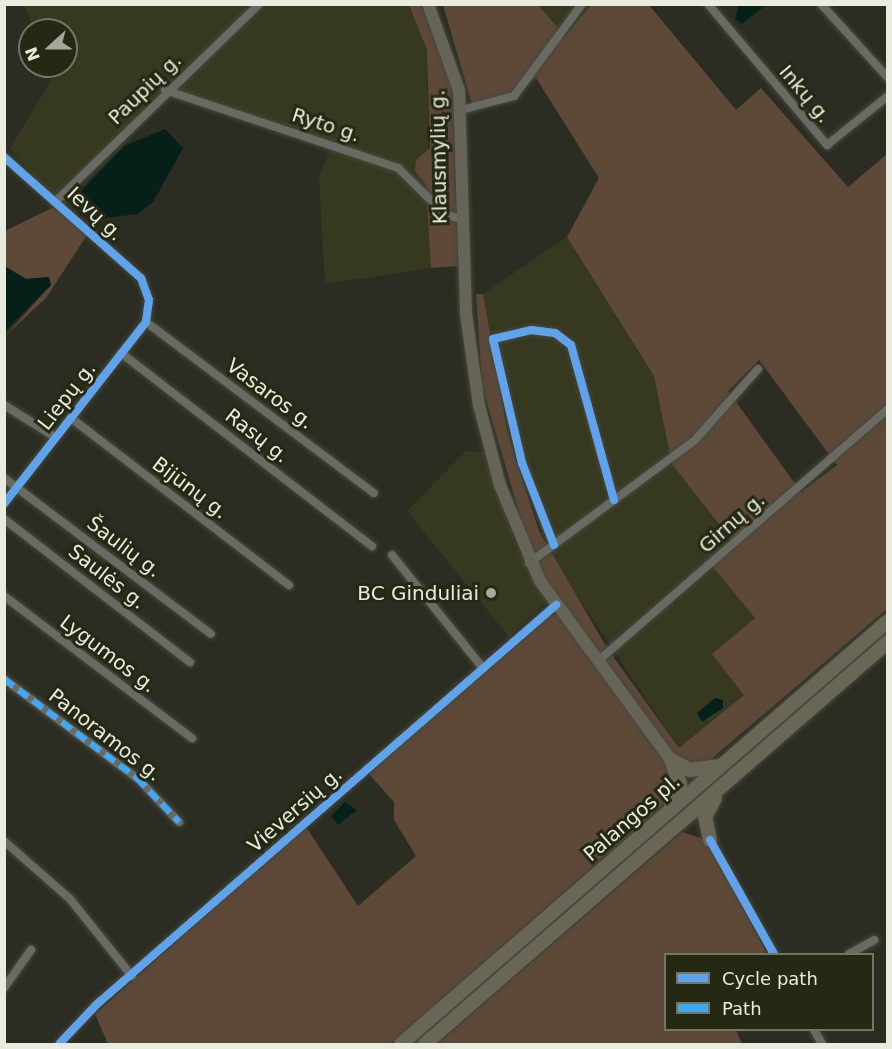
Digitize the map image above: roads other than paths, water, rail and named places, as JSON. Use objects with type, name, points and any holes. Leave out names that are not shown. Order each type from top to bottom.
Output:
[{"type":"highway","name":"Palangos pl.","points":[[401,1044],[888,621]]},
{"type":"highway","name":"Palangos pl.","points":[[424,1044],[888,642]]},
{"type":"highway","points":[[671,759],[690,770],[722,765]]},
{"type":"highway","points":[[664,817],[680,789],[671,759]]},
{"type":"highway","points":[[710,840],[706,811],[730,779]]},
{"type":"highway","points":[[671,831],[696,828],[710,840]]},
{"type":"main road","name":"Klausmylių g.","points":[[428,4],[452,57],[461,110],[461,219],[466,314],[489,448],[529,562],[556,605],[671,759]]},
{"type":"street","name":"Paupių g.","points":[[57,200],[165,90],[259,4]]},
{"type":"street","points":[[461,110],[514,96],[582,4]]},
{"type":"street","name":"Inkų g.","points":[[708,4],[827,146],[888,96]]},
{"type":"street","points":[[821,4],[888,78]]},
{"type":"street","name":"Ryto g.","points":[[165,90],[398,168],[446,215],[461,219]]},
{"type":"street","name":"Ievų g.","points":[[4,157],[57,200],[141,278],[148,305],[146,322]]},
{"type":"street","name":"Liepų g.","points":[[4,504],[146,322]]},
{"type":"street","name":"Vasaros g.","points":[[146,322],[374,494]]},
{"type":"street","points":[[554,544],[522,463],[493,339],[531,330],[555,333],[571,345],[614,500]]},
{"type":"street","name":"Rasų g.","points":[[122,353],[372,546]]},
{"type":"street","points":[[529,562],[695,440],[758,369]]},
{"type":"street","points":[[4,405],[55,437]]},
{"type":"street","name":"Girnų g.","points":[[598,661],[888,409]]},
{"type":"street","name":"Bijūnų g.","points":[[71,418],[289,585]]},
{"type":"street","name":"Šaulių g.","points":[[4,478],[211,634]]},
{"type":"street","name":"Saulės g.","points":[[4,519],[190,662]]},
{"type":"street","points":[[392,555],[483,668]]},
{"type":"street","name":"Lygumos g.","points":[[4,596],[192,738]]},
{"type":"street","name":"Vieversių g.","points":[[60,1043],[132,976],[556,605]]},
{"type":"street","name":"Panoramos g.","points":[[4,679],[137,778],[179,822]]},
{"type":"street","points":[[710,840],[773,953]]},
{"type":"street","points":[[4,841],[70,899],[132,976]]},
{"type":"street","points":[[851,953],[874,940]]},
{"type":"street","points":[[4,988],[31,950]]},
{"type":"water","points":[[739,4],[766,5],[742,24],[735,19]]},
{"type":"water","points":[[165,129],[183,148],[153,202],[138,214],[97,219],[83,205],[82,190],[124,146]]},
{"type":"water","points":[[4,266],[26,279],[49,277],[51,285],[5,331]]},
{"type":"water","points":[[715,698],[723,700],[723,708],[702,722],[697,713]]},
{"type":"water","points":[[345,802],[357,810],[338,825],[331,816]]},
{"type":"place","name":"BC Ginduliai","points":[[491,593]]}]
